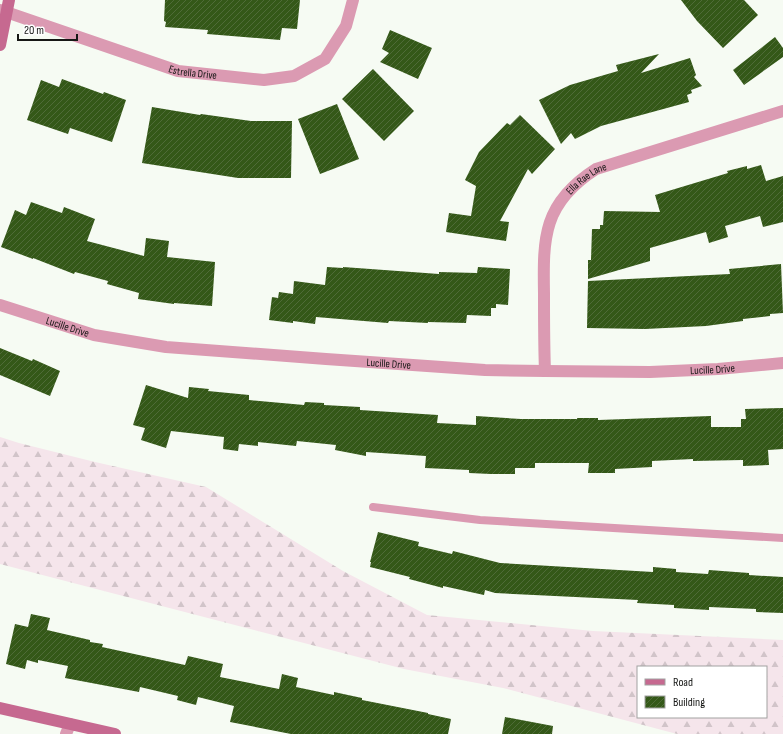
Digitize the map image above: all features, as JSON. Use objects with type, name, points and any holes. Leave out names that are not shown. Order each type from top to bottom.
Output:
[{"type":"street","points":[[0,45],[4,11],[10,0]]},
{"type":"street","name":"Estrella Drive","points":[[4,11],[178,71],[264,80],[294,76],[325,58],[346,26],[353,0]]},
{"type":"street","name":"Ella Rae Lane","points":[[545,371],[543,253],[547,232],[553,215],[560,202],[571,188],[596,169],[783,112]]},
{"type":"street","name":"Lucille Drive","points":[[0,305],[94,335],[166,347],[477,370],[650,372],[718,369],[783,363]]},
{"type":"street","points":[[0,708],[68,729],[115,734]]},
{"type":"lane","points":[[373,507],[480,520],[783,538]]},
{"type":"green space","points":[[0,437],[95,462],[206,487],[343,571],[427,615],[593,631],[783,640],[783,734],[677,734],[503,688],[404,669],[0,564]]},
{"type":"building","points":[[165,0],[300,0],[297,29],[282,28],[280,40],[207,34],[208,30],[165,27]]},
{"type":"building","points":[[681,0],[744,0],[758,15],[723,48],[697,21]]},
{"type":"building","points":[[390,30],[432,48],[418,79],[380,62],[389,53],[382,49]]},
{"type":"building","points":[[775,37],[783,48],[783,57],[744,85],[733,70]]},
{"type":"building","points":[[659,54],[641,73],[690,58],[696,75],[694,77],[702,86],[691,90],[692,93],[687,95],[689,102],[601,126],[575,139],[571,133],[561,144],[539,100],[570,85],[618,71],[616,65]]},
{"type":"building","points":[[373,69],[414,111],[384,141],[342,99]]},
{"type":"building","points":[[62,79],[103,94],[104,92],[126,100],[112,142],[70,128],[68,134],[27,120],[41,80],[59,87]]},
{"type":"building","points":[[337,104],[359,159],[320,174],[298,119]]},
{"type":"building","points":[[152,107],[200,115],[251,121],[292,121],[291,178],[238,178],[142,163]]},
{"type":"building","points":[[520,115],[555,149],[532,174],[528,169],[500,221],[509,222],[506,241],[446,232],[449,213],[471,216],[476,186],[465,180],[479,152],[507,123],[510,125]]},
{"type":"building","points":[[761,165],[766,181],[783,176],[783,222],[763,227],[760,216],[725,226],[728,237],[709,243],[706,232],[650,248],[650,261],[588,279],[588,260],[591,260],[592,229],[600,229],[600,225],[603,225],[604,211],[660,212],[655,195],[728,173],[727,171],[747,166],[747,169]]},
{"type":"building","points":[[31,202],[62,213],[64,207],[95,219],[87,241],[144,256],[146,238],[169,241],[167,257],[215,262],[212,306],[174,304],[138,299],[139,293],[107,284],[108,281],[75,272],[74,274],[1,247],[15,210],[26,215]]},
{"type":"building","points":[[781,264],[783,313],[743,319],[743,321],[706,326],[645,329],[587,328],[588,281],[730,274],[729,269]]},
{"type":"building","points":[[327,267],[439,274],[439,272],[477,273],[478,267],[510,269],[508,305],[496,304],[496,308],[491,308],[491,316],[467,315],[466,323],[389,321],[388,323],[316,317],[315,324],[269,320],[272,297],[278,298],[279,292],[293,294],[294,281],[325,285]]},
{"type":"building","points":[[0,348],[32,361],[33,359],[60,371],[50,396],[0,375]]},
{"type":"building","points":[[146,385],[188,398],[189,387],[209,389],[208,391],[249,395],[249,400],[304,405],[305,402],[324,403],[324,405],[360,407],[360,410],[438,415],[437,423],[476,425],[476,416],[521,419],[598,418],[598,420],[711,416],[711,427],[741,427],[741,419],[746,419],[745,409],[783,408],[783,449],[768,450],[769,465],[743,466],[743,460],[693,461],[693,459],[652,461],[652,467],[615,469],[615,473],[588,473],[589,463],[535,463],[535,468],[515,468],[515,474],[491,474],[469,473],[469,470],[425,468],[426,456],[366,452],[366,456],[335,450],[336,445],[297,441],[296,446],[258,442],[258,446],[239,444],[238,451],[223,449],[224,437],[171,431],[166,448],[141,440],[145,428],[133,425]]},
{"type":"building","points":[[378,532],[419,542],[418,546],[452,554],[453,551],[500,563],[653,572],[653,567],[676,569],[676,572],[708,574],[709,570],[749,573],[749,575],[783,577],[783,613],[756,612],[756,609],[709,607],[709,610],[674,608],[674,605],[637,603],[638,600],[495,593],[485,590],[484,595],[443,586],[443,588],[409,579],[410,577],[370,567]]},
{"type":"building","points":[[31,614],[50,618],[47,630],[90,640],[90,642],[103,644],[102,647],[185,665],[188,656],[223,664],[220,677],[279,689],[282,674],[298,678],[296,687],[334,695],[334,692],[362,698],[362,700],[451,719],[448,734],[291,734],[230,722],[234,706],[198,697],[196,705],[177,700],[178,696],[140,687],[139,692],[65,678],[68,666],[38,660],[38,663],[27,660],[25,669],[6,664],[15,624],[28,627]]},
{"type":"building","points":[[505,717],[553,726],[552,734],[502,734]]}]
